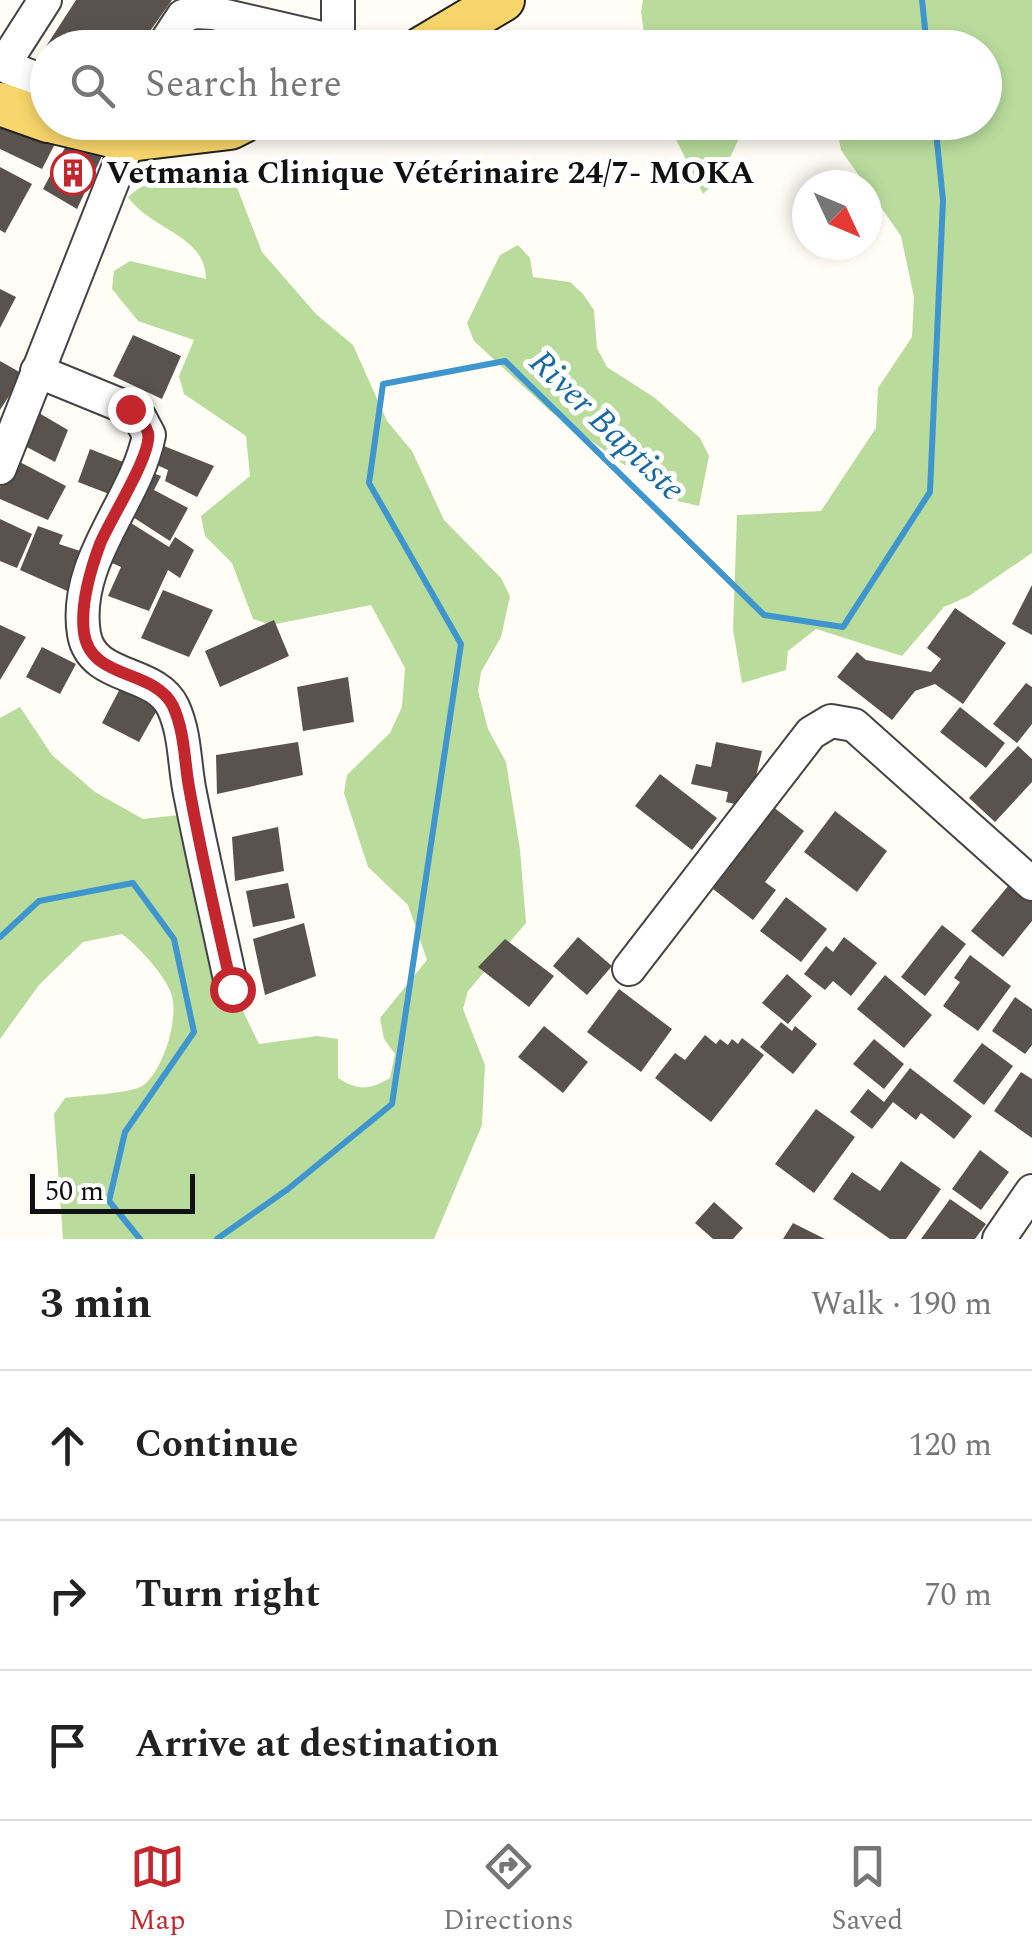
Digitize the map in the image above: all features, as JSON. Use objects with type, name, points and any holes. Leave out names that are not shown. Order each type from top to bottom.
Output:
[{"type":"main road","points":[[452,30],[503,0]]},
{"type":"main road","points":[[0,104],[30,115]]},
{"type":"street","points":[[30,76],[9,68],[6,61],[45,0]]},
{"type":"street","points":[[338,0],[339,30]]},
{"type":"street","points":[[174,30],[183,16],[195,12],[280,30]]},
{"type":"street","points":[[0,468],[129,140]]},
{"type":"street","points":[[37,371],[130,409],[149,434],[145,453],[100,544],[84,601],[84,635],[92,655],[116,672],[145,681],[168,697],[182,727],[189,785],[232,989]]},
{"type":"street","points":[[630,969],[811,734],[831,721],[854,726],[1032,884]]},
{"type":"street","points":[[999,1239],[1032,1191]]},
{"type":"green space","points":[[643,0],[1032,0],[1032,553],[969,596],[944,607],[902,656],[816,629],[788,651],[786,670],[742,683],[733,629],[737,515],[821,511],[876,428],[878,388],[912,337],[914,297],[901,236],[882,209],[882,170],[855,170],[841,150],[839,140],[1002,140],[1002,30],[644,30]]},
{"type":"green space","points":[[676,140],[738,140],[721,177],[703,194]]},
{"type":"green space","points":[[217,165],[233,177],[262,252],[316,314],[353,345],[387,421],[412,451],[444,520],[501,578],[510,596],[501,637],[481,672],[478,691],[488,729],[506,762],[520,850],[526,923],[468,991],[463,1009],[485,1065],[482,1125],[434,1239],[63,1239],[54,1114],[65,1098],[127,1091],[150,1079],[163,1057],[171,1029],[171,993],[150,961],[122,934],[83,942],[39,985],[0,1039],[0,718],[20,707],[52,755],[95,792],[143,819],[198,813],[233,991],[259,1044],[317,1036],[338,1039],[338,1078],[358,1087],[383,1082],[390,1078],[395,1054],[384,1039],[380,1018],[427,960],[408,905],[368,867],[344,793],[347,775],[390,733],[402,707],[405,668],[371,605],[271,625],[253,619],[232,563],[205,536],[201,516],[250,476],[246,436],[184,394],[179,376],[194,340],[138,321],[112,289],[114,271],[130,261],[206,279],[197,252],[128,197],[147,183],[170,174]]},
{"type":"green space","points":[[518,245],[530,258],[533,277],[570,282],[583,294],[594,310],[597,348],[607,367],[655,398],[700,438],[709,456],[699,506],[673,500],[550,411],[474,341],[467,323],[500,255]]},
{"type":"building","points":[[76,0],[172,0],[151,30],[57,30]]},
{"type":"building","points":[[7,114],[30,125],[30,140],[57,140],[42,169],[0,149],[0,129]]},
{"type":"building","name":"Vetmania Clinique Vétérinaire 24/7- MOKA","points":[[68,142],[102,156],[77,209],[43,189]]},
{"type":"building","points":[[0,167],[32,184],[5,233],[0,230]]},
{"type":"building","points":[[0,289],[16,297],[0,328]]},
{"type":"building","points":[[133,335],[181,356],[162,399],[113,376]]},
{"type":"building","points":[[0,361],[23,374],[0,410]]},
{"type":"building","points":[[39,413],[68,430],[55,462],[23,445]]},
{"type":"building","points":[[164,446],[214,466],[197,497],[165,481],[168,470],[157,465]]},
{"type":"building","points":[[90,449],[131,465],[117,497],[78,482]]},
{"type":"building","points":[[12,458],[66,486],[48,520],[0,499],[0,487]]},
{"type":"building","points":[[142,469],[161,476],[154,490],[188,508],[170,541],[125,512]]},
{"type":"building","points":[[0,519],[32,534],[17,568],[0,561]]},
{"type":"building","points":[[131,523],[169,547],[175,537],[194,550],[180,578],[168,570],[149,611],[108,596],[121,567],[112,563]]},
{"type":"building","points":[[38,526],[63,535],[59,544],[92,555],[74,594],[20,570]]},
{"type":"building","points":[[1032,585],[1032,635],[1012,624]]},
{"type":"building","points":[[163,590],[213,610],[189,657],[141,638]]},
{"type":"building","points":[[955,608],[1006,643],[963,704],[935,684],[915,691],[892,720],[837,677],[857,652],[866,660],[931,672],[941,659],[927,648]]},
{"type":"building","points":[[274,620],[289,656],[220,687],[205,651]]},
{"type":"building","points":[[0,625],[26,637],[0,680]]},
{"type":"building","points":[[42,647],[76,664],[60,694],[26,677]]},
{"type":"building","points":[[348,677],[354,722],[303,731],[297,687]]},
{"type":"building","points":[[123,683],[161,703],[139,742],[102,723]]},
{"type":"building","points":[[1026,683],[1032,687],[1032,724],[1017,743],[993,724]]},
{"type":"building","points":[[960,707],[1005,743],[986,768],[940,732]]},
{"type":"building","points":[[298,742],[303,775],[217,794],[216,755]]},
{"type":"building","points":[[716,742],[762,751],[749,807],[726,802],[728,792],[691,784],[696,764],[711,767]]},
{"type":"building","points":[[1018,746],[1032,759],[1032,782],[995,822],[969,798]]},
{"type":"building","points":[[660,774],[717,818],[692,850],[635,806]]},
{"type":"building","points":[[772,806],[804,831],[765,882],[776,890],[753,920],[713,889],[730,867],[722,860]]},
{"type":"building","points":[[835,811],[887,851],[857,892],[804,852]]},
{"type":"building","points":[[278,827],[284,871],[235,881],[232,837]]},
{"type":"building","points":[[1013,880],[1032,895],[1032,921],[1003,957],[971,931]]},
{"type":"building","points":[[288,883],[295,918],[253,927],[246,891]]},
{"type":"building","points":[[786,897],[827,929],[801,962],[760,931]]},
{"type":"building","points":[[304,923],[316,976],[265,995],[253,939]]},
{"type":"building","points":[[942,925],[966,944],[925,996],[901,977]]},
{"type":"building","points":[[578,937],[612,966],[587,995],[553,966]]},
{"type":"building","points":[[844,937],[877,963],[851,996],[833,981],[825,990],[804,974],[826,946],[833,952]]},
{"type":"building","points":[[505,939],[554,976],[529,1007],[478,967]]},
{"type":"building","points":[[970,955],[1011,986],[978,1031],[943,1006],[960,982],[954,978]]},
{"type":"building","points":[[787,974],[812,996],[788,1024],[762,1003]]},
{"type":"building","points":[[885,975],[932,1015],[904,1048],[857,1009]]},
{"type":"building","points":[[619,989],[672,1029],[641,1072],[587,1032]]},
{"type":"building","points":[[1015,997],[1032,1009],[1032,1045],[1025,1054],[992,1031]]},
{"type":"building","points":[[781,1022],[792,1031],[795,1026],[817,1044],[793,1074],[760,1047]]},
{"type":"building","points":[[544,1026],[588,1062],[563,1093],[518,1057]]},
{"type":"building","points":[[705,1035],[716,1044],[720,1039],[728,1045],[732,1039],[738,1044],[742,1038],[764,1055],[711,1122],[655,1078],[675,1053],[685,1060]]},
{"type":"building","points":[[874,1039],[904,1064],[884,1089],[853,1064]]},
{"type":"building","points":[[982,1043],[1013,1066],[984,1105],[953,1081]]},
{"type":"building","points":[[910,1068],[972,1116],[954,1139],[921,1113],[916,1120],[893,1102],[872,1129],[850,1112],[868,1089],[884,1102]]},
{"type":"building","points":[[1021,1072],[1032,1079],[1032,1138],[994,1111]]},
{"type":"building","points":[[816,1109],[855,1137],[814,1193],[775,1164]]},
{"type":"building","points":[[980,1150],[1009,1172],[981,1210],[952,1189]]},
{"type":"building","points":[[901,1161],[941,1189],[906,1239],[890,1239],[833,1199],[852,1172],[880,1191]]},
{"type":"building","points":[[950,1199],[986,1224],[975,1239],[921,1239]]},
{"type":"building","points":[[714,1202],[743,1228],[733,1239],[713,1239],[695,1223]]},
{"type":"building","points":[[793,1223],[825,1239],[783,1239]]},
{"type":"waterway","name":"River Baptiste","points":[[922,0],[925,30]]},
{"type":"waterway","name":"River Baptiste","points":[[217,1239],[288,1189],[392,1104],[461,644],[369,483],[383,384],[505,361],[764,615],[843,627],[930,492],[943,200],[937,140]]},
{"type":"waterway","name":"River Baptiste","points":[[0,937],[39,901],[133,883],[174,939],[194,1032],[125,1132],[109,1201],[140,1239]]},
{"type":"place","name":"Vetmania Clinique Vétérinaire 24/7- MOKA","points":[[73,173]]},
{"type":"route","points":[[130,409],[149,434],[145,453],[100,544],[84,601],[84,635],[92,655],[116,672],[145,681],[168,697],[182,727],[189,785],[232,989]]}]
